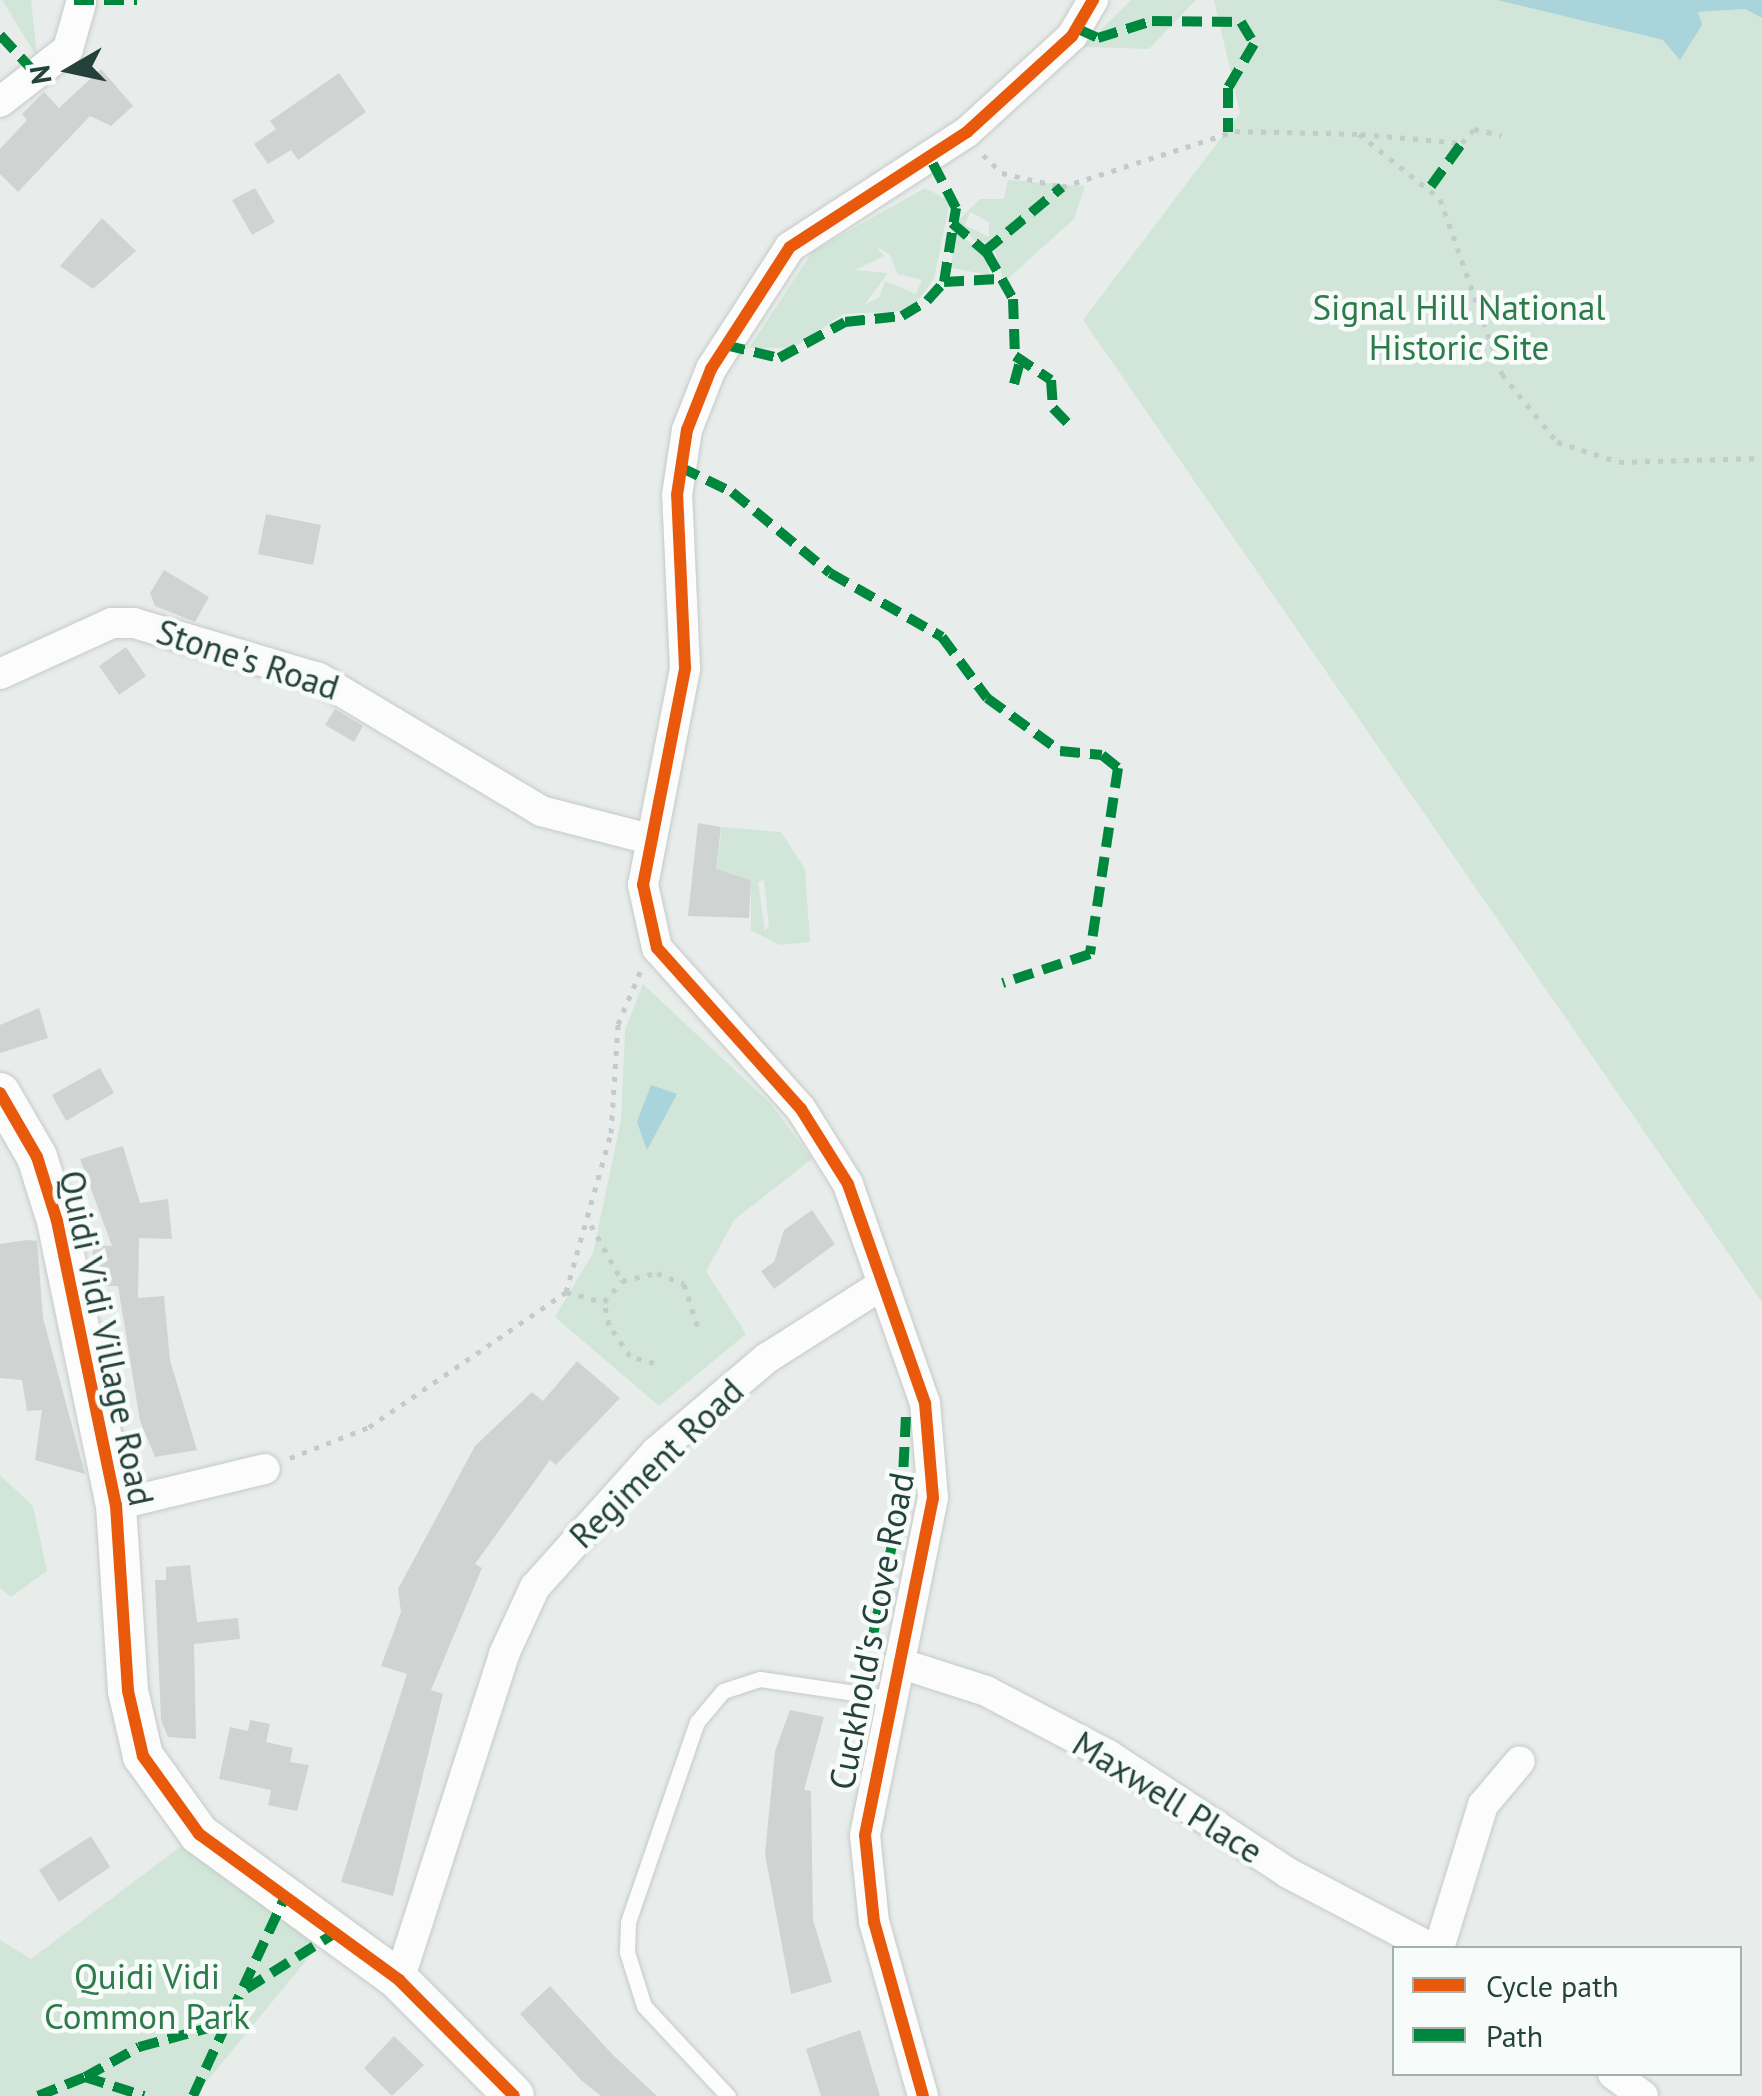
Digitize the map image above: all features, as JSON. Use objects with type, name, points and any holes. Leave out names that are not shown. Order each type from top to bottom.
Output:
[{"type":"street","name":"Cuckhold's Cove Road","points":[[923,2096],[868,1882],[868,1794],[898,1663],[935,1463],[925,1403],[883,1284],[825,1142],[657,948],[645,914],[649,839],[680,720],[674,526],[697,400],[743,310],[790,246],[967,132],[1072,36],[1093,0]]},
{"type":"street","points":[[0,102],[68,50],[80,3]]},
{"type":"street","name":"Stone's Road","points":[[0,674],[112,623],[134,622],[319,678],[541,812],[649,839]]},
{"type":"street","name":"Quidi Vidi Village Road","points":[[0,1093],[37,1157],[57,1221],[116,1505],[128,1691],[157,1782],[220,1851],[399,1980],[514,2096]]},
{"type":"street","name":"Regiment Road","points":[[399,1980],[504,1654],[535,1587],[656,1452],[767,1358],[883,1284]]},
{"type":"street","points":[[116,1505],[264,1469]]},
{"type":"street","name":"Maxwell Place","points":[[898,1663],[986,1691],[1108,1755],[1288,1872],[1427,1946]]},
{"type":"street","points":[[1440,1946],[1483,1805],[1520,1761]]},
{"type":"street","points":[[1617,2076],[1643,2096]]},
{"type":"lane","points":[[728,2096],[644,2006],[627,1952],[628,1922],[697,1722],[722,1690],[760,1679],[889,1698]]},
{"type":"path","points":[[967,132],[1002,174],[1050,187],[1235,130],[1360,134],[1462,143],[1474,129],[1501,135]]},
{"type":"path","points":[[1360,134],[1431,186],[1454,225],[1502,374],[1558,442],[1619,462],[1762,458]]},
{"type":"path","points":[[264,1469],[369,1426],[566,1292],[591,1224],[617,1102],[618,1024],[657,948]]},
{"type":"path","points":[[591,1224],[622,1281]]},
{"type":"path","points":[[604,1302],[622,1281],[657,1273],[684,1284],[698,1331]]},
{"type":"path","points":[[566,1292],[604,1302]]},
{"type":"path","points":[[604,1302],[619,1346],[654,1363]]},
{"type":"green space","points":[[2,0],[31,0],[37,57]]},
{"type":"green space","points":[[1131,0],[1196,0],[1149,49],[1083,47]]},
{"type":"green space","name":"Signal Hill National Historic Site","points":[[1214,0],[1497,0],[1663,40],[1698,12],[1745,9],[1762,18],[1762,1302],[1083,320],[1240,113]]},
{"type":"green space","points":[[1008,180],[1085,186],[1074,219],[1004,282],[993,245],[973,240],[958,221],[980,199],[1004,199]],"holes":[[[970,212],[989,222],[989,237],[965,225]]]},
{"type":"green space","points":[[925,188],[950,201],[934,279],[920,298],[902,311],[843,314],[793,348],[749,348],[813,251]],"holes":[[[877,247],[889,254],[898,274],[922,280],[916,294],[885,281],[879,298],[865,304],[888,273],[855,270],[884,256]]]},
{"type":"green space","points":[[956,231],[985,255],[990,275],[951,268]]},
{"type":"green space","points":[[722,827],[781,832],[805,869],[810,942],[780,945],[751,930],[751,880],[716,869]],"holes":[[[764,880],[769,926],[765,931],[758,882]]]},
{"type":"green space","points":[[643,984],[770,1103],[812,1159],[735,1219],[706,1271],[746,1334],[659,1406],[555,1317],[593,1253],[621,1120],[625,1030]]},
{"type":"green space","points":[[0,1475],[33,1506],[47,1571],[11,1597],[0,1588]]},
{"type":"green space","name":"Quidi Vidi Common Park","points":[[188,1841],[318,1946],[195,2096],[0,2096],[0,1940],[31,1959]]},
{"type":"water","points":[[1497,0],[1762,0],[1762,18],[1745,9],[1698,12],[1702,25],[1680,60],[1663,40]]},
{"type":"water","points":[[651,1085],[677,1094],[647,1150],[637,1122]]},
{"type":"building","points":[[101,69],[133,106],[111,126],[90,116],[18,192],[0,174],[0,149],[27,120],[22,114],[44,92],[59,108]]},
{"type":"building","points":[[339,73],[366,112],[298,160],[291,150],[268,164],[254,144],[276,129],[270,121]]},
{"type":"building","points":[[255,188],[275,222],[252,235],[232,200]]},
{"type":"building","points":[[102,218],[136,251],[93,289],[60,266]]},
{"type":"building","points":[[266,514],[321,525],[313,565],[258,554]]},
{"type":"building","points":[[164,570],[209,597],[195,622],[155,606],[150,593]]},
{"type":"building","points":[[126,647],[146,676],[119,695],[99,666]]},
{"type":"building","points":[[335,709],[363,726],[354,742],[325,725]]},
{"type":"building","points":[[698,823],[721,827],[716,869],[751,880],[749,918],[688,916]]},
{"type":"building","points":[[39,1008],[48,1038],[0,1053],[0,1025]]},
{"type":"building","points":[[100,1068],[114,1093],[66,1121],[52,1095]]},
{"type":"building","points":[[123,1146],[140,1203],[168,1199],[172,1239],[139,1238],[138,1298],[164,1296],[170,1360],[197,1450],[155,1457],[140,1421],[118,1286],[95,1286],[92,1245],[112,1246],[80,1159]]},
{"type":"building","points":[[812,1210],[835,1244],[774,1289],[761,1271],[774,1262],[784,1230]]},
{"type":"building","points":[[37,1241],[43,1318],[85,1474],[35,1460],[42,1410],[27,1411],[22,1380],[0,1378],[0,1244]]},
{"type":"building","points":[[577,1361],[620,1398],[556,1465],[550,1460],[475,1564],[482,1568],[431,1690],[443,1694],[393,1896],[341,1882],[407,1674],[381,1666],[401,1612],[398,1589],[475,1446],[532,1392],[543,1401]]},
{"type":"building","points":[[190,1565],[197,1622],[238,1618],[240,1639],[194,1644],[196,1739],[168,1737],[161,1720],[155,1580],[166,1580],[166,1567]]},
{"type":"building","points":[[790,1710],[824,1717],[804,1790],[811,1791],[813,1920],[832,1982],[791,1994],[765,1854],[775,1751]]},
{"type":"building","points":[[250,1720],[270,1724],[266,1742],[293,1748],[290,1762],[309,1765],[297,1811],[268,1805],[271,1790],[219,1779],[230,1727],[248,1731]]},
{"type":"building","points":[[91,1836],[110,1867],[59,1902],[39,1870]]},
{"type":"building","points":[[550,1986],[657,2096],[601,2096],[582,2081],[520,2014]]},
{"type":"building","points":[[860,2030],[880,2096],[821,2096],[806,2049]]},
{"type":"building","points":[[394,2036],[424,2065],[392,2096],[364,2068]]},
{"type":"marked path","points":[[74,0],[137,0]]},
{"type":"marked path","points":[[1078,29],[1098,38],[1152,21],[1241,22],[1254,44],[1228,88],[1228,132]]},
{"type":"marked path","points":[[0,35],[36,74]]},
{"type":"marked path","points":[[1431,186],[1462,143]]},
{"type":"marked path","points":[[725,345],[779,358],[845,322],[902,316],[927,301],[944,282],[956,208],[930,158]]},
{"type":"marked path","points":[[985,251],[1062,187]]},
{"type":"marked path","points":[[952,223],[987,253],[1013,299],[1015,356],[1051,380],[1053,408],[1072,428]]},
{"type":"marked path","points":[[944,282],[998,279]]},
{"type":"marked path","points":[[1014,384],[1020,362]]},
{"type":"marked path","points":[[680,467],[732,492],[830,573],[942,637],[987,698],[1060,751],[1102,755],[1118,768],[1090,954],[1003,983]]},
{"type":"marked path","points":[[865,1673],[902,1497],[906,1415]]},
{"type":"marked path","points":[[193,2096],[285,1897]]},
{"type":"marked path","points":[[246,1989],[338,1931]]},
{"type":"marked path","points":[[85,2077],[139,2047],[234,2021]]},
{"type":"marked path","points":[[38,2096],[85,2077],[144,2096]]},
{"type":"cycle path","points":[[923,2096],[874,1922],[865,1835],[933,1498],[925,1403],[848,1184],[801,1109],[657,948],[643,885],[685,668],[677,495],[687,430],[711,369],[790,247],[967,132],[1072,36],[1093,0]]},
{"type":"cycle path","points":[[0,1093],[37,1157],[57,1221],[116,1505],[128,1691],[143,1756],[199,1834],[399,1980],[514,2096]]}]
